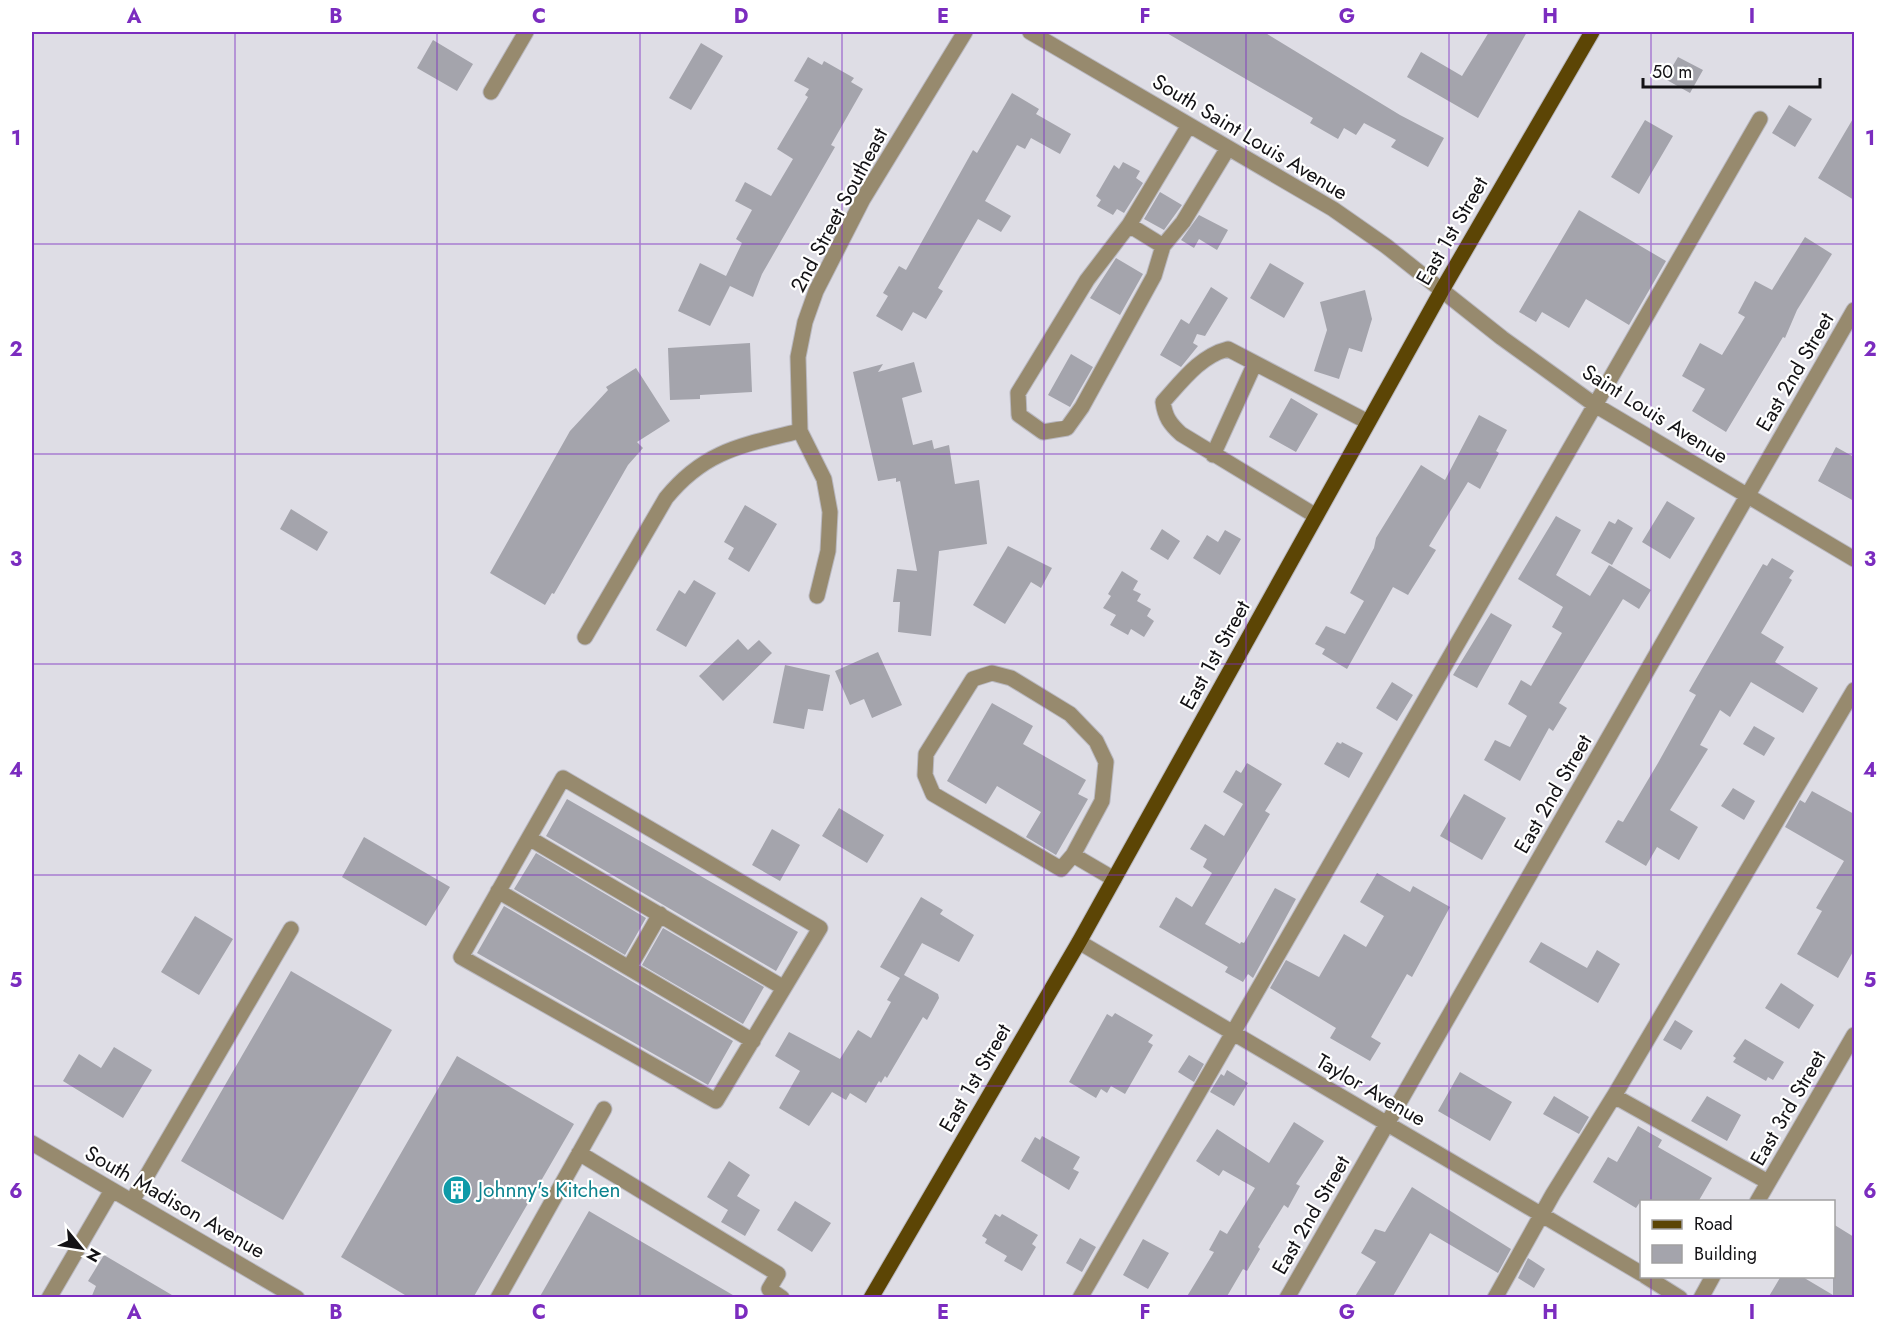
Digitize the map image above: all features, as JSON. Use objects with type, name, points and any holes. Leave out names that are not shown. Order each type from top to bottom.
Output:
[{"type":"main road","name":"East 1st Street","points":[[871,1298],[1114,879],[1442,290],[1592,32]]},
{"type":"street","points":[[491,93],[526,32]]},
{"type":"street","name":"2nd Street Southeast","points":[[800,431],[798,357],[805,322],[816,291],[863,200],[965,32]]},
{"type":"street","name":"South Saint Louis Avenue","points":[[1030,32],[1333,210],[1386,246],[1442,290]]},
{"type":"street","points":[[1080,1298],[1760,118]]},
{"type":"street","points":[[1190,125],[1129,225],[1087,280],[1018,393],[1019,416],[1043,432],[1067,428],[1082,407],[1154,276],[1163,246],[1184,222],[1228,148]]},
{"type":"street","points":[[1129,225],[1163,246]]},
{"type":"street","name":"Saint Louis Avenue","points":[[1442,290],[1595,405],[1854,559]]},
{"type":"street","name":"East 2nd Street","points":[[1287,1298],[1389,1124],[1854,310]]},
{"type":"street","points":[[1316,516],[1213,454],[1171,425],[1165,414],[1163,402],[1189,372],[1214,353],[1228,349],[1368,422]]},
{"type":"street","points":[[1213,454],[1255,363]]},
{"type":"street","points":[[585,638],[666,498],[678,483],[696,466],[717,456],[746,445],[800,431],[824,479],[830,512],[828,551],[817,596]]},
{"type":"street","points":[[992,673],[1011,678],[1070,714],[1096,741],[1106,762],[1102,801],[1073,855],[1061,868],[933,794],[925,775],[926,754],[973,680],[992,673]]},
{"type":"street","points":[[1496,1298],[1542,1215],[1854,690]]},
{"type":"street","points":[[563,778],[820,928],[716,1101],[461,957],[529,838],[563,778]]},
{"type":"street","points":[[529,838],[784,988]]},
{"type":"street","points":[[1073,855],[1114,879]]},
{"type":"street","points":[[498,891],[753,1041]]},
{"type":"street","points":[[629,968],[660,914]]},
{"type":"street","points":[[132,1201],[291,929]]},
{"type":"street","name":"Taylor Avenue","points":[[1078,942],[1640,1273]]},
{"type":"street","name":"East 3rd Street","points":[[1758,1200],[1854,1035]]},
{"type":"street","points":[[1614,1096],[1768,1182]]},
{"type":"street","points":[[498,1298],[604,1109]]},
{"type":"street","name":"South Madison Avenue","points":[[32,1143],[297,1298]]},
{"type":"street","points":[[579,1153],[778,1274],[768,1289],[782,1298]]},
{"type":"street","points":[[49,1298],[112,1190]]},
{"type":"street","name":"Taylor Avenue","points":[[1648,1278],[1680,1298]]},
{"type":"street","points":[[1701,1298],[1712,1278]]},
{"type":"building","points":[[1165,32],[1264,32],[1400,115],[1444,138],[1428,167],[1391,147],[1396,140],[1364,123],[1356,135],[1344,128],[1338,139],[1310,123],[1313,118]]},
{"type":"building","points":[[1489,32],[1527,32],[1478,118],[1407,77],[1421,52],[1462,76]]},
{"type":"building","points":[[433,40],[473,64],[457,91],[417,68]]},
{"type":"building","points":[[701,43],[723,56],[691,110],[669,98]]},
{"type":"building","points":[[808,57],[822,65],[824,61],[854,78],[851,82],[863,89],[831,145],[835,147],[762,274],[753,297],[730,286],[710,326],[678,311],[700,263],[726,276],[742,243],[736,239],[752,210],[735,201],[745,182],[771,196],[793,159],[777,149],[808,97],[805,95],[809,89],[794,81]]},
{"type":"building","points":[[1678,57],[1703,70],[1690,93],[1665,79]]},
{"type":"building","points":[[1012,93],[1039,109],[1036,114],[1071,134],[1060,154],[1031,138],[1025,149],[1017,145],[985,201],[1011,216],[1001,232],[978,219],[938,288],[943,291],[926,319],[913,312],[902,331],[876,316],[888,296],[883,293],[899,266],[906,270],[973,150],[977,153]]},
{"type":"building","points":[[1789,105],[1812,119],[1795,147],[1772,133]]},
{"type":"building","points":[[1854,117],[1854,200],[1818,178]]},
{"type":"building","points":[[1645,120],[1673,136],[1639,194],[1611,177]]},
{"type":"building","points":[[1123,162],[1140,171],[1136,178],[1143,183],[1124,213],[1117,209],[1113,215],[1097,206],[1101,200],[1096,196],[1114,165],[1119,169]]},
{"type":"building","points":[[1160,192],[1182,205],[1164,230],[1144,219]]},
{"type":"building","points":[[1579,210],[1666,261],[1629,325],[1586,299],[1569,328],[1542,312],[1536,322],[1519,312]]},
{"type":"building","points":[[1199,215],[1228,230],[1217,250],[1199,239],[1194,248],[1181,240]]},
{"type":"building","points":[[1805,237],[1832,254],[1797,310],[1785,338],[1783,337],[1726,432],[1692,411],[1705,389],[1682,376],[1700,343],[1722,355],[1745,317],[1738,313],[1755,281],[1772,290]]},
{"type":"building","points":[[1116,258],[1143,274],[1120,315],[1090,298]]},
{"type":"building","points":[[1270,263],[1304,283],[1284,318],[1250,298]]},
{"type":"building","points":[[1211,287],[1228,298],[1205,336],[1197,334],[1193,343],[1198,346],[1181,367],[1160,355],[1181,319],[1189,324]]},
{"type":"building","points":[[1365,290],[1372,319],[1362,352],[1349,348],[1339,379],[1314,371],[1327,330],[1320,302]]},
{"type":"building","points":[[750,343],[752,392],[700,395],[700,399],[670,400],[668,348]]},
{"type":"building","points":[[1071,354],[1093,367],[1070,407],[1048,395]]},
{"type":"building","points":[[914,362],[922,392],[902,398],[913,445],[932,440],[934,449],[949,445],[955,484],[979,480],[987,544],[939,551],[931,636],[898,632],[900,602],[893,602],[897,569],[917,571],[900,481],[896,482],[896,478],[878,481],[853,372],[883,364],[878,372]]},
{"type":"building","points":[[636,368],[670,421],[637,442],[643,448],[628,465],[554,594],[552,593],[545,605],[490,573],[570,431],[608,390],[606,387]]},
{"type":"building","points":[[1291,398],[1318,414],[1296,452],[1269,437]]},
{"type":"building","points":[[1479,415],[1507,430],[1496,451],[1499,453],[1480,489],[1468,482],[1429,546],[1436,550],[1408,595],[1393,587],[1347,669],[1322,654],[1325,649],[1315,644],[1326,626],[1345,634],[1364,601],[1350,593],[1374,548],[1376,538],[1421,465],[1445,480]]},
{"type":"building","points":[[1836,447],[1854,457],[1854,501],[1818,481]]},
{"type":"building","points":[[1667,501],[1695,518],[1670,559],[1642,542]]},
{"type":"building","points":[[745,505],[777,524],[749,572],[728,559],[734,548],[724,542]]},
{"type":"building","points":[[291,509],[328,532],[317,551],[280,529]]},
{"type":"building","points":[[1556,516],[1581,530],[1556,575],[1590,596],[1609,565],[1651,590],[1639,609],[1623,599],[1559,703],[1567,708],[1553,731],[1549,728],[1520,781],[1484,760],[1495,740],[1510,747],[1527,716],[1508,704],[1521,680],[1531,686],[1562,633],[1552,627],[1563,607],[1518,579]]},
{"type":"building","points":[[1618,519],[1633,528],[1612,565],[1591,553],[1609,521],[1615,524]]},
{"type":"building","points":[[1162,529],[1180,541],[1168,560],[1150,549]]},
{"type":"building","points":[[1225,530],[1241,539],[1220,575],[1193,558],[1207,535],[1218,542]]},
{"type":"building","points":[[1008,546],[1052,568],[1041,588],[1031,582],[1005,624],[973,605]]},
{"type":"building","points":[[1772,558],[1794,571],[1789,578],[1792,580],[1761,633],[1784,647],[1775,662],[1818,688],[1803,713],[1751,682],[1730,717],[1720,710],[1700,745],[1708,749],[1670,810],[1698,827],[1679,860],[1657,847],[1646,866],[1605,842],[1618,820],[1623,822],[1658,763],[1696,695],[1689,691],[1763,564],[1767,566]]},
{"type":"building","points":[[1122,571],[1138,581],[1133,590],[1141,594],[1137,601],[1151,609],[1147,616],[1154,621],[1144,637],[1131,629],[1128,635],[1110,625],[1116,615],[1103,608],[1111,596],[1108,594]]},
{"type":"building","points":[[694,580],[716,593],[686,647],[656,630],[679,590],[685,594]]},
{"type":"building","points":[[1491,613],[1512,625],[1477,688],[1453,675]]},
{"type":"building","points":[[738,639],[748,650],[759,640],[772,653],[723,701],[699,676]]},
{"type":"building","points":[[878,652],[902,705],[872,718],[864,699],[850,705],[835,671]]},
{"type":"building","points":[[785,665],[830,675],[823,711],[808,709],[804,729],[773,723]]},
{"type":"building","points":[[1392,682],[1413,695],[1397,721],[1376,708]]},
{"type":"building","points":[[992,703],[1033,726],[1023,744],[1086,780],[1078,794],[1088,799],[1056,855],[1026,837],[1041,812],[997,786],[986,804],[947,781]]},
{"type":"building","points":[[1754,726],[1775,738],[1764,756],[1743,744]]},
{"type":"building","points":[[1337,742],[1341,744],[1342,742],[1363,753],[1349,778],[1324,764]]},
{"type":"building","points":[[1247,763],[1282,784],[1265,811],[1270,814],[1205,924],[1240,944],[1244,943],[1275,888],[1296,899],[1253,978],[1248,974],[1243,982],[1225,972],[1228,967],[1159,927],[1176,897],[1192,907],[1212,873],[1203,867],[1207,859],[1190,849],[1205,824],[1224,836],[1243,804],[1223,792],[1236,770],[1241,773]]},
{"type":"building","points":[[1733,788],[1755,801],[1744,820],[1721,806]]},
{"type":"building","points":[[1812,791],[1854,814],[1854,950],[1838,978],[1797,954],[1822,911],[1816,908],[1844,861],[1785,827],[1800,800],[1805,803]]},
{"type":"building","points":[[1464,794],[1506,818],[1482,860],[1440,836]]},
{"type":"building","points":[[567,799],[798,932],[776,971],[546,836]]},
{"type":"building","points":[[839,808],[884,835],[867,863],[822,836]]},
{"type":"building","points":[[772,829],[800,845],[780,881],[752,865]]},
{"type":"building","points":[[364,837],[450,887],[426,926],[342,877]]},
{"type":"building","points":[[536,853],[646,918],[625,955],[514,889]]},
{"type":"building","points":[[1377,873],[1410,892],[1413,886],[1450,907],[1412,977],[1407,974],[1371,1037],[1381,1043],[1370,1061],[1330,1038],[1336,1028],[1270,988],[1286,960],[1319,977],[1344,934],[1366,947],[1384,916],[1360,902]]},
{"type":"building","points":[[921,897],[943,910],[940,914],[974,935],[959,962],[922,943],[904,975],[938,994],[939,998],[927,1020],[923,1017],[887,1078],[885,1076],[881,1083],[879,1081],[866,1103],[850,1093],[846,1100],[832,1092],[809,1126],[779,1108],[800,1071],[775,1056],[789,1032],[840,1059],[858,1030],[871,1038],[891,1002],[887,1000],[900,978],[880,967]]},
{"type":"building","points":[[504,906],[733,1041],[708,1085],[477,953]]},
{"type":"building","points":[[195,916],[233,939],[199,995],[161,972]]},
{"type":"building","points":[[663,928],[764,987],[743,1024],[642,965]]},
{"type":"building","points":[[1541,942],[1587,968],[1597,950],[1620,964],[1598,1003],[1529,962]]},
{"type":"building","points":[[291,971],[392,1030],[283,1220],[181,1161]]},
{"type":"building","points":[[1781,983],[1814,1005],[1799,1029],[1765,1008]]},
{"type":"building","points":[[1115,1013],[1153,1035],[1148,1042],[1153,1045],[1125,1094],[1111,1086],[1107,1093],[1101,1089],[1096,1098],[1069,1082],[1107,1014],[1112,1017]]},
{"type":"building","points":[[1675,1020],[1693,1031],[1681,1050],[1663,1040]]},
{"type":"building","points":[[1745,1039],[1784,1062],[1773,1080],[1768,1077],[1766,1081],[1733,1062],[1736,1058],[1733,1056]]},
{"type":"building","points":[[114,1047],[152,1070],[123,1118],[63,1081],[79,1054],[101,1068]]},
{"type":"building","points":[[1189,1055],[1204,1064],[1194,1082],[1178,1072]]},
{"type":"building","name":"Johnny's Kitchen","points":[[457,1056],[574,1124],[473,1298],[410,1298],[341,1257]]},
{"type":"building","points":[[1227,1070],[1248,1083],[1234,1106],[1210,1092],[1221,1074],[1224,1076]]},
{"type":"building","points":[[1460,1072],[1512,1102],[1490,1141],[1438,1111]]},
{"type":"building","points":[[1554,1096],[1589,1117],[1579,1134],[1543,1114]]},
{"type":"building","points":[[1707,1096],[1741,1115],[1727,1141],[1691,1121]]},
{"type":"building","points":[[1294,1122],[1324,1141],[1296,1184],[1300,1186],[1288,1208],[1284,1205],[1258,1247],[1260,1249],[1247,1271],[1243,1269],[1226,1298],[1186,1298],[1214,1252],[1209,1250],[1220,1230],[1227,1234],[1255,1188],[1223,1170],[1219,1176],[1196,1161],[1217,1129],[1269,1163]]},
{"type":"building","points":[[1638,1126],[1662,1140],[1658,1147],[1712,1178],[1699,1200],[1640,1200],[1636,1208],[1593,1182],[1608,1157],[1617,1162]]},
{"type":"building","points":[[1042,1136],[1080,1157],[1073,1169],[1079,1172],[1069,1190],[1021,1161],[1035,1137],[1040,1140]]},
{"type":"building","points":[[729,1161],[750,1175],[737,1196],[760,1210],[745,1236],[721,1222],[728,1210],[707,1197]]},
{"type":"building","points":[[1412,1187],[1511,1249],[1498,1273],[1430,1233],[1392,1298],[1354,1298],[1376,1262],[1361,1253],[1375,1229],[1385,1232]]},
{"type":"building","points":[[795,1201],[831,1223],[812,1252],[777,1230]]},
{"type":"building","points":[[589,1211],[738,1298],[539,1298]]},
{"type":"building","points":[[995,1214],[1000,1217],[1002,1214],[1038,1235],[1032,1244],[1036,1247],[1022,1271],[1004,1261],[1007,1256],[985,1243],[987,1239],[982,1236]]},
{"type":"building","points":[[1835,1225],[1854,1237],[1854,1298],[1768,1298],[1780,1278],[1804,1278],[1833,1295]]},
{"type":"building","points":[[1080,1238],[1096,1247],[1082,1272],[1066,1263]]},
{"type":"building","points":[[1143,1239],[1169,1253],[1148,1289],[1123,1275]]},
{"type":"building","points":[[104,1255],[177,1298],[91,1298],[96,1286],[88,1281]]},
{"type":"building","points":[[1528,1258],[1545,1269],[1534,1288],[1518,1278]]},
{"type":"place","name":"Johnny's Kitchen","points":[[457,1190]]}]
